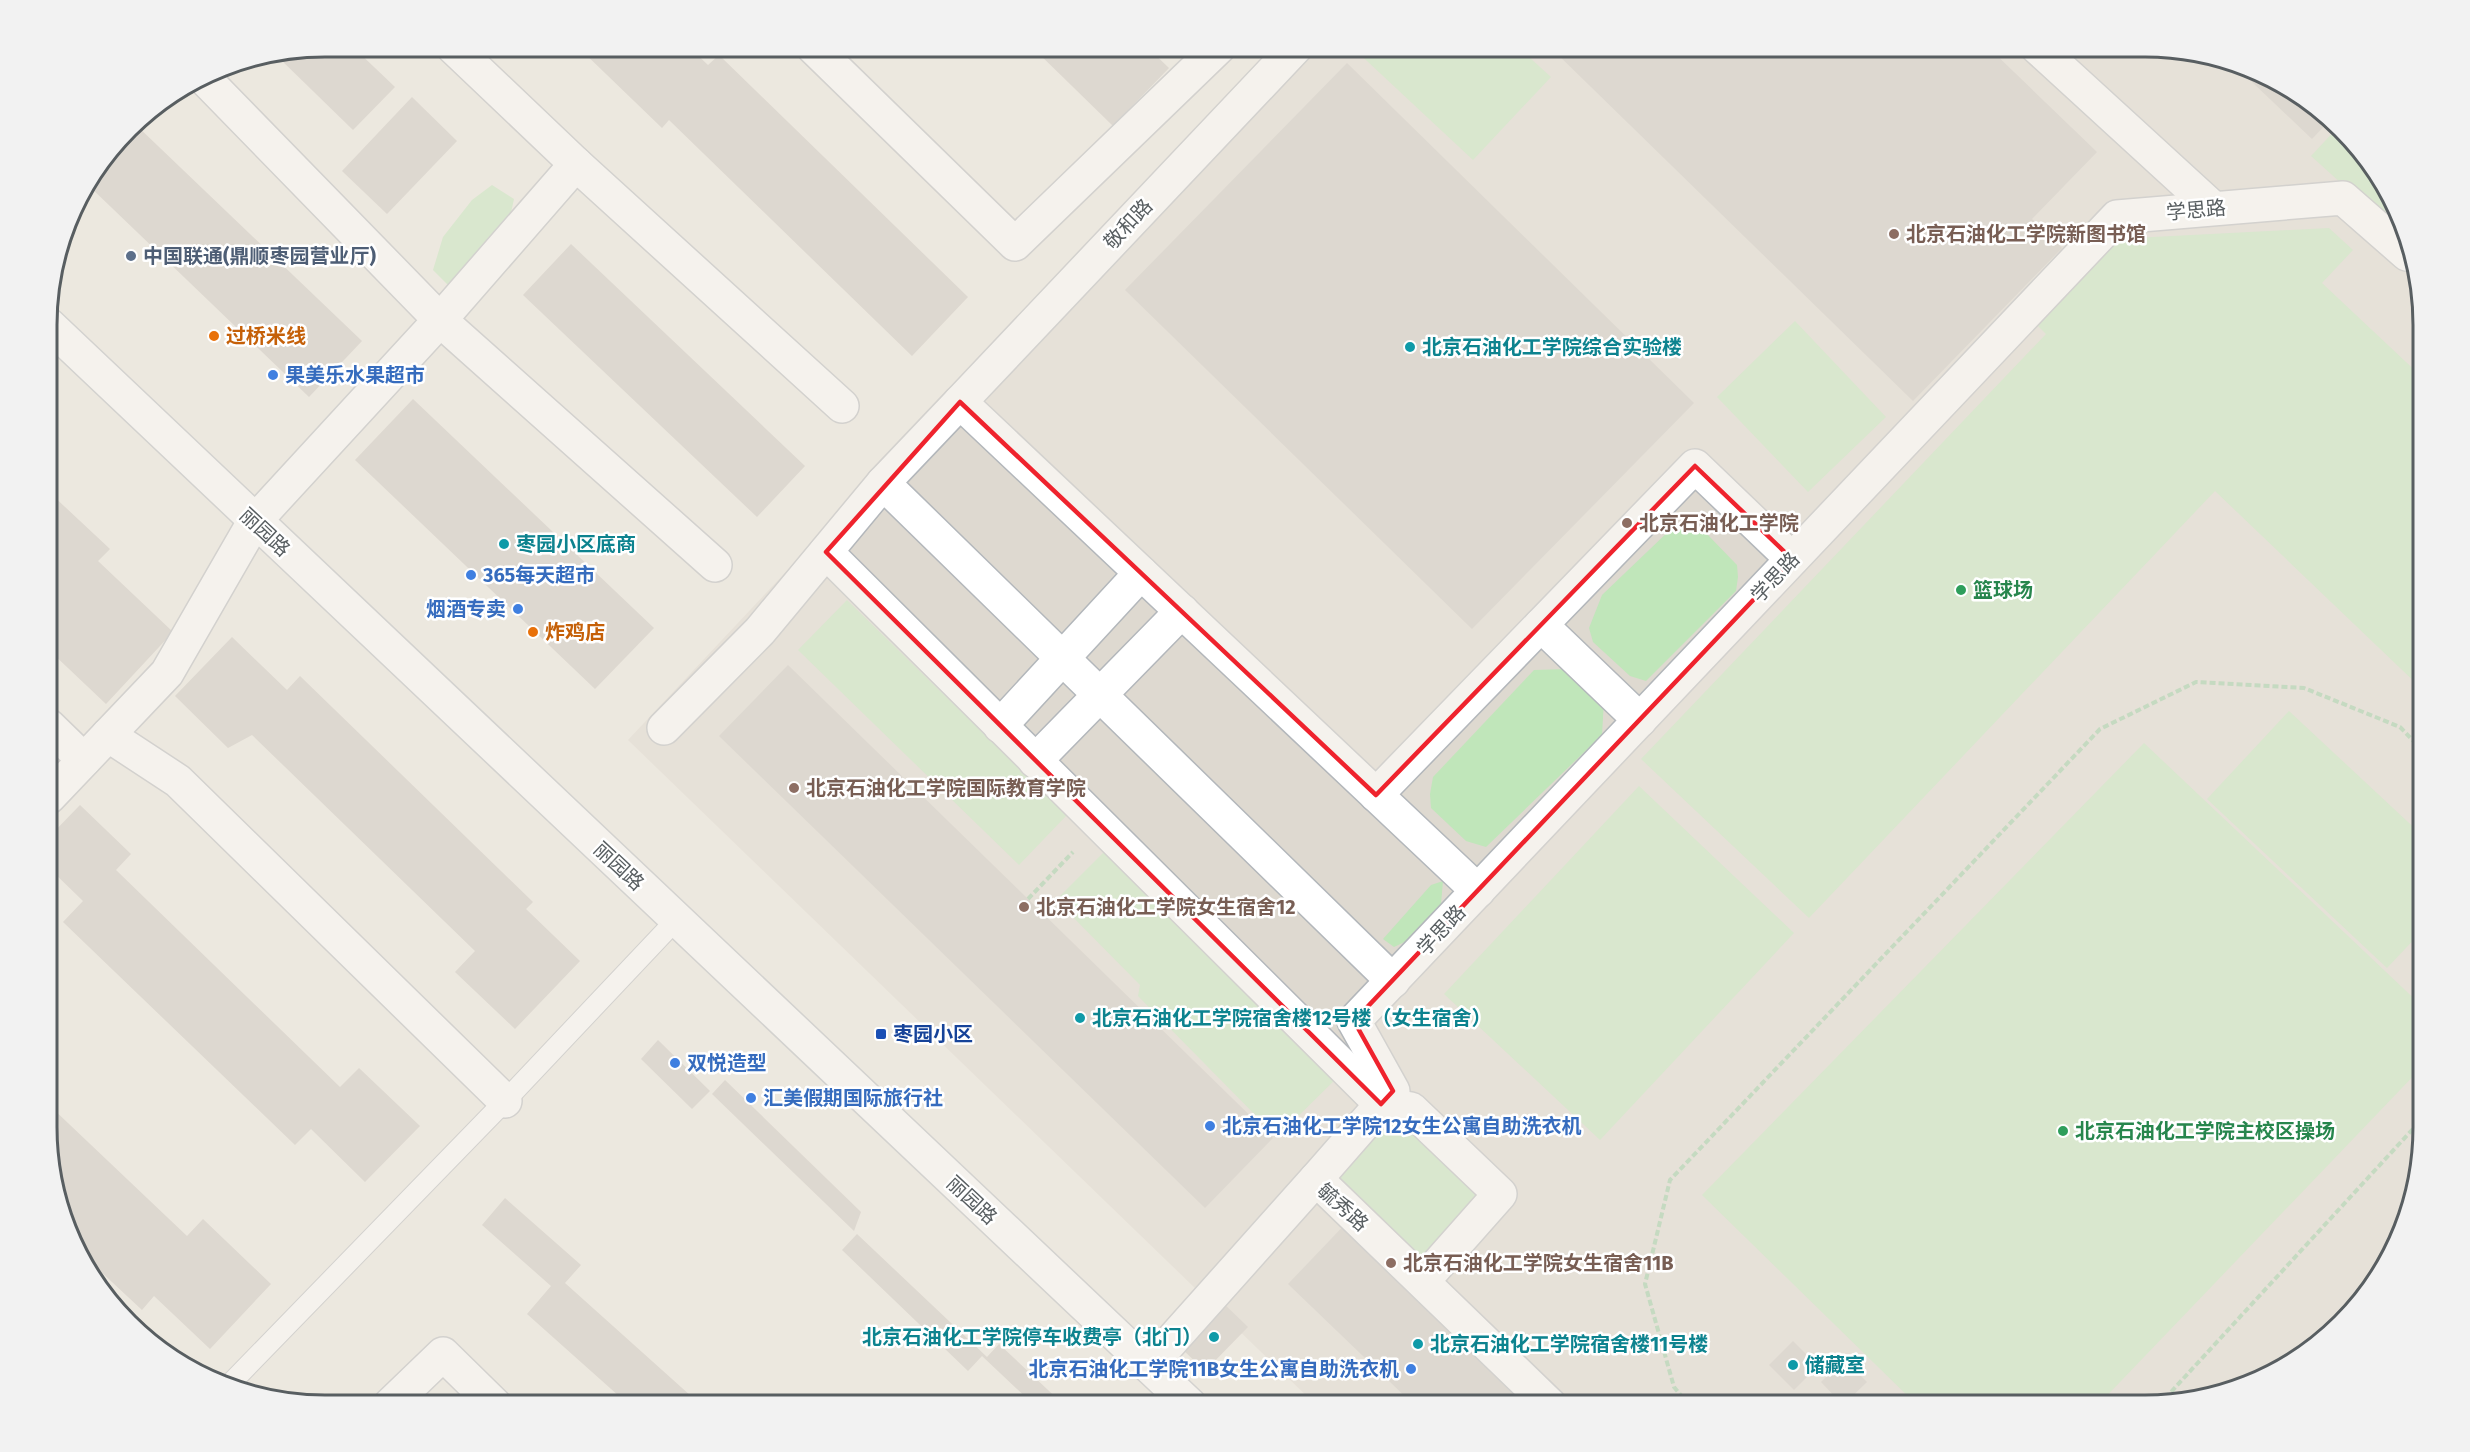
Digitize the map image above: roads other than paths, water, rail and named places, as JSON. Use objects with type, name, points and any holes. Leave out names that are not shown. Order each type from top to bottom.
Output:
[{"type":"street","points":[[464,57],[576,164],[842,406]]},
{"type":"street","points":[[824,57],[1015,244],[1208,57]]},
{"type":"street","name":"敬和路","points":[[664,728],[760,631],[883,483],[1286,57]]},
{"type":"street","points":[[2049,57],[2213,208]]},
{"type":"street","points":[[209,83],[440,320],[715,565]]},
{"type":"street","points":[[57,789],[167,673],[254,522],[440,320],[576,164]]},
{"type":"street","name":"学思路","points":[[1316,1179],[1393,1090],[1354,1021],[2117,217],[2343,198],[2402,250]]},
{"type":"street","name":"丽园路","points":[[57,333],[254,522],[1179,1395]]},
{"type":"street","points":[[960,402],[1478,891]]},
{"type":"street","points":[[1376,795],[1695,466],[1792,559]]},
{"type":"street","points":[[883,483],[1393,981]]},
{"type":"street","points":[[825,552],[1381,1104],[1412,1109],[1500,1194],[1423,1281]]},
{"type":"street","points":[[1000,726],[1061,657],[1141,573]]},
{"type":"street","points":[[1035,760],[1182,611]]},
{"type":"street","points":[[1541,625],[1640,720]]},
{"type":"street","points":[[57,734],[84,760]]},
{"type":"street","points":[[108,735],[178,781],[505,1101]]},
{"type":"street","name":"毓秀路","points":[[1149,1366],[1316,1179],[1540,1395]]},
{"type":"street","points":[[401,1395],[443,1354],[484,1395]]},
{"type":"lane","points":[[234,1379],[505,1101],[676,920]]},
{"type":"place","name":"北京石油化工学院新图书馆","points":[[1894,234]]},
{"type":"place","name":"中国联通(鼎顺枣园营业厅)","points":[[131,256]]},
{"type":"place","name":"过桥米线","points":[[214,336]]},
{"type":"place","name":"北京石油化工学院综合实验楼","points":[[1410,347]]},
{"type":"place","name":"果美乐水果超市","points":[[273,375]]},
{"type":"place","name":"北京石油化工学院","points":[[1627,523]]},
{"type":"place","name":"枣园小区底商","points":[[504,544]]},
{"type":"place","name":"365每天超市","points":[[471,575]]},
{"type":"place","name":"篮球场","points":[[1961,590]]},
{"type":"place","name":"烟酒专卖","points":[[518,609]]},
{"type":"place","name":"炸鸡店","points":[[533,632]]},
{"type":"place","name":"北京石油化工学院国际教育学院","points":[[794,788]]},
{"type":"place","name":"北京石油化工学院女生宿舍12","points":[[1024,907]]},
{"type":"place","name":"北京石油化工学院宿舍楼12号楼（女生宿舍）","points":[[1080,1018]]},
{"type":"place","name":"枣园小区","points":[[881,1034]]},
{"type":"place","name":"双悦造型","points":[[675,1063]]},
{"type":"place","name":"汇美假期国际旅行社","points":[[751,1098]]},
{"type":"place","name":"北京石油化工学院12女生公寓自助洗衣机","points":[[1210,1126]]},
{"type":"place","name":"北京石油化工学院主校区操场","points":[[2063,1131]]},
{"type":"place","name":"北京石油化工学院女生宿舍11B","points":[[1391,1263]]},
{"type":"place","name":"北京石油化工学院停车收费亭（北门）","points":[[1214,1337]]},
{"type":"place","name":"北京石油化工学院宿舍楼11号楼","points":[[1418,1344]]},
{"type":"place","name":"储藏室","points":[[1793,1365]]},
{"type":"place","name":"北京石油化工学院11B女生公寓自助洗衣机","points":[[1411,1369]]}]
